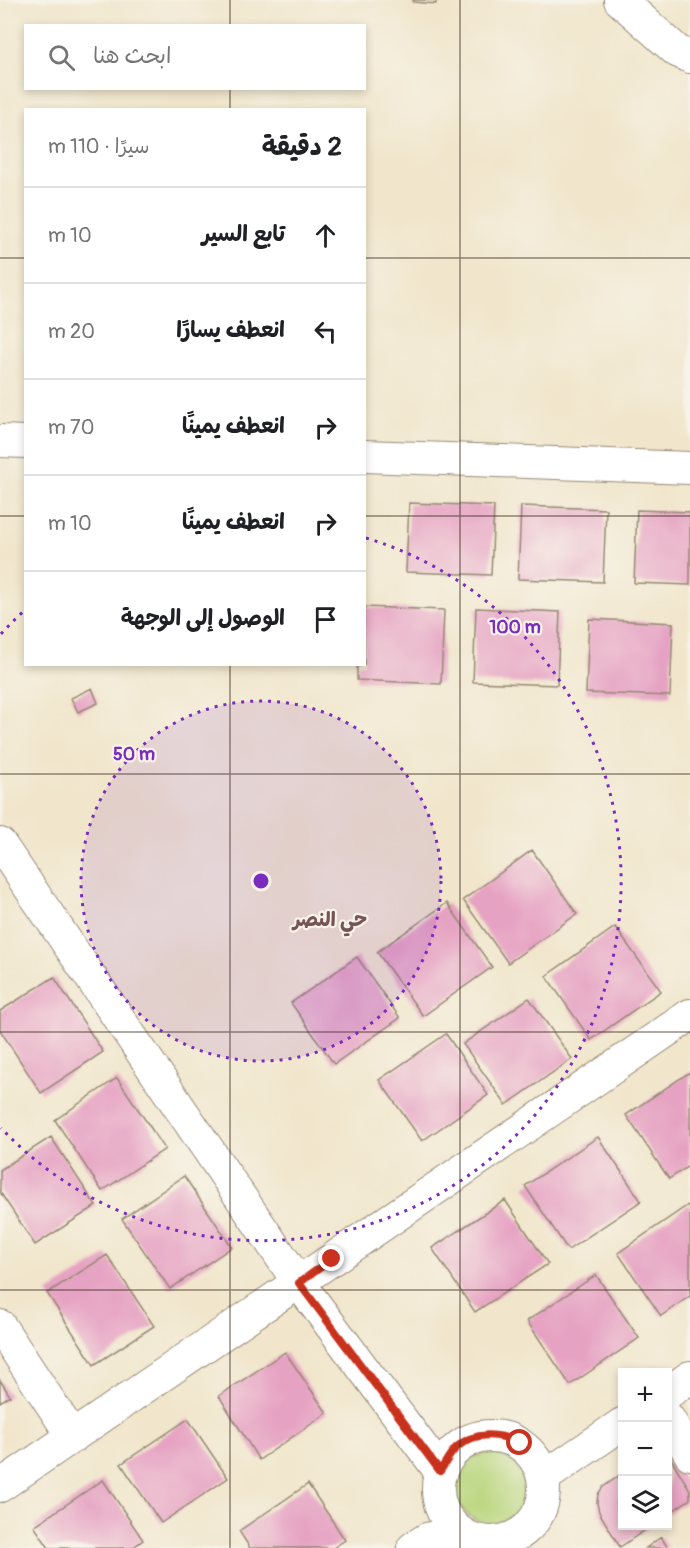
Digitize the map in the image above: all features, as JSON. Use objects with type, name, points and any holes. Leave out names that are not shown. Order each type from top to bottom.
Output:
[{"type":"street","points":[[620,0],[677,51],[690,57]]},
{"type":"street","points":[[0,441],[24,442]]},
{"type":"street","points":[[366,456],[690,468]]},
{"type":"street","points":[[0,844],[299,1283],[440,1471]]},
{"type":"street","points":[[0,1486],[690,1015]]},
{"type":"street","points":[[0,1326],[73,1437]]},
{"type":"street","points":[[672,1390],[690,1377]]},
{"type":"street","points":[[670,1422],[690,1454]]},
{"type":"street","points":[[543,1478],[618,1427]]},
{"type":"street","points":[[480,1436],[507,1437],[529,1450],[543,1478],[544,1492],[535,1519],[502,1545],[479,1540],[460,1532],[449,1523],[438,1498],[437,1484],[440,1471],[455,1448],[480,1436]]},
{"type":"street","points":[[413,1548],[427,1539],[460,1532]]},
{"type":"green space","points":[[490,1453],[503,1456],[515,1463],[522,1475],[525,1488],[522,1501],[515,1513],[503,1520],[490,1523],[477,1520],[465,1513],[458,1501],[455,1488],[458,1475],[465,1463],[477,1456]]},
{"type":"building","points":[[413,0],[436,0],[436,4],[413,2]]},
{"type":"building","points":[[409,503],[494,506],[491,575],[406,572]]},
{"type":"building","points":[[521,506],[606,509],[603,582],[518,579]]},
{"type":"building","points":[[637,510],[690,512],[690,585],[634,583]]},
{"type":"building","points":[[366,607],[444,610],[441,684],[357,680],[357,666],[366,666]]},
{"type":"building","points":[[476,608],[560,612],[557,685],[473,682]]},
{"type":"building","points":[[589,619],[673,623],[670,696],[586,693]]},
{"type":"building","points":[[92,688],[98,703],[78,712],[71,698]]},
{"type":"building","points":[[532,850],[577,914],[508,963],[463,900]]},
{"type":"building","points":[[447,903],[492,967],[423,1016],[377,952]]},
{"type":"building","points":[[615,927],[661,991],[591,1040],[546,976]]},
{"type":"building","points":[[357,957],[400,1018],[334,1064],[291,1003]]},
{"type":"building","points":[[54,977],[103,1052],[41,1093],[0,1030],[0,1011]]},
{"type":"building","points":[[529,998],[572,1059],[506,1105],[463,1044]]},
{"type":"building","points":[[446,1034],[488,1095],[422,1141],[379,1080]]},
{"type":"building","points":[[690,1072],[690,1165],[669,1179],[626,1115]]},
{"type":"building","points":[[117,1078],[165,1149],[102,1191],[55,1120]]},
{"type":"building","points":[[51,1137],[96,1206],[35,1245],[0,1192],[0,1170]]},
{"type":"building","points":[[598,1137],[641,1201],[568,1250],[525,1186]]},
{"type":"building","points":[[184,1176],[232,1247],[170,1289],[122,1219]]},
{"type":"building","points":[[505,1200],[548,1264],[475,1312],[432,1248]]},
{"type":"building","points":[[688,1205],[690,1208],[690,1296],[661,1316],[618,1253]]},
{"type":"building","points":[[107,1255],[154,1326],[94,1365],[47,1293]]},
{"type":"building","points":[[596,1275],[639,1338],[570,1385],[527,1321]]},
{"type":"building","points":[[285,1352],[327,1413],[259,1460],[219,1396]]},
{"type":"building","points":[[0,1380],[10,1396],[0,1402]]},
{"type":"building","points":[[188,1419],[228,1478],[161,1523],[121,1464]]},
{"type":"building","points":[[672,1461],[690,1490],[690,1499],[672,1511]]},
{"type":"building","points":[[618,1477],[618,1530],[645,1530],[620,1547],[599,1512],[598,1494],[603,1487]]},
{"type":"building","points":[[103,1480],[143,1540],[132,1548],[49,1548],[34,1526]]},
{"type":"building","points":[[308,1484],[345,1540],[333,1548],[250,1548],[239,1531]]},
{"type":"building","points":[[661,1537],[668,1548],[646,1548]]},
{"type":"district","name":"حي النصر","points":[[330,919]]},
{"type":"route","points":[[332,1259],[299,1283],[440,1471],[455,1448],[467,1440],[494,1435],[507,1437],[520,1443]]}]
